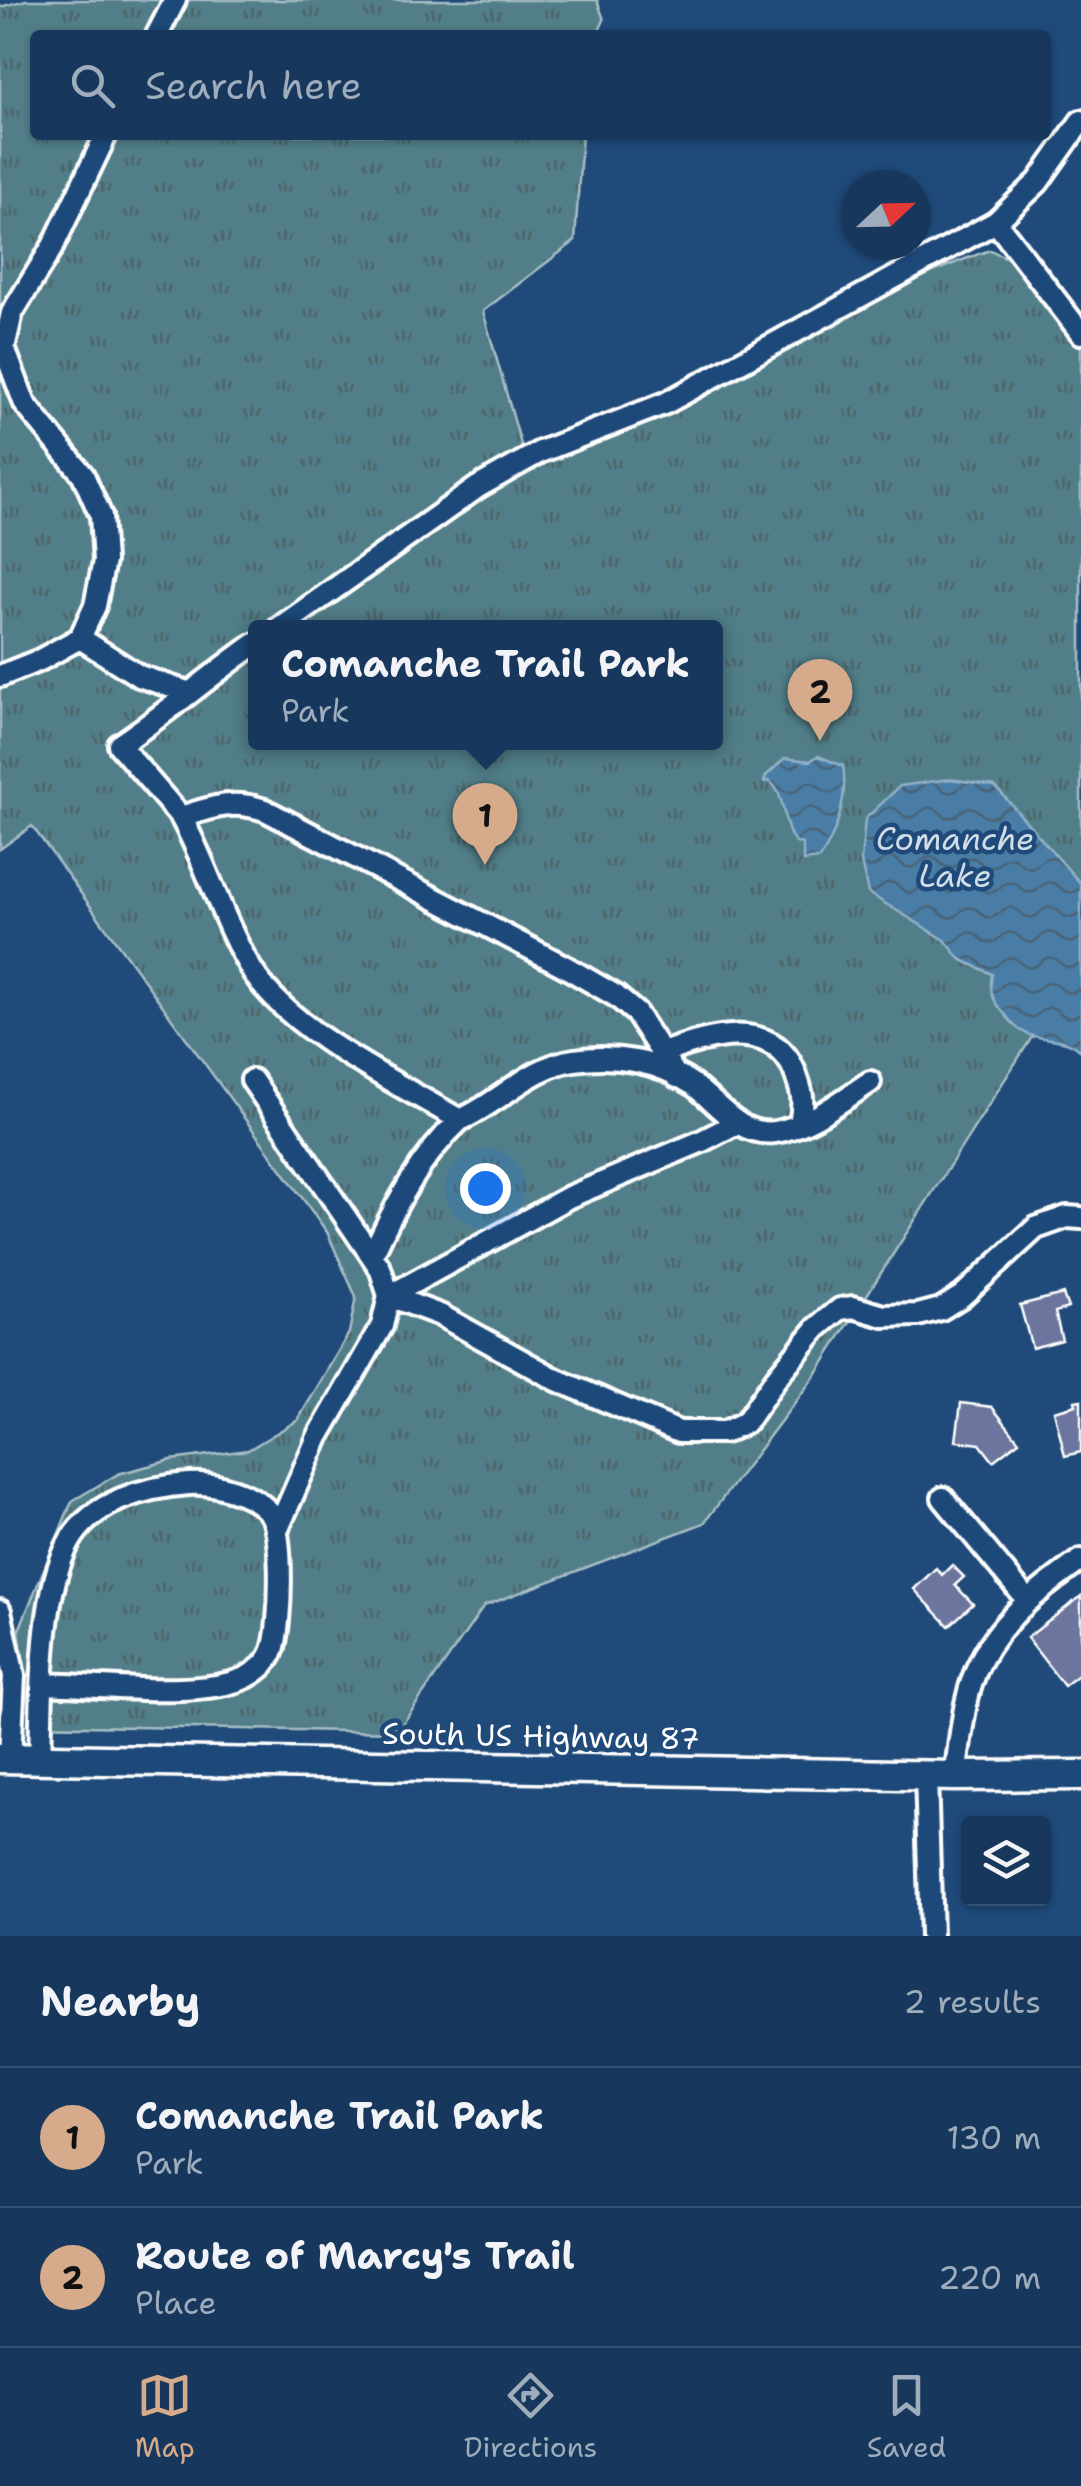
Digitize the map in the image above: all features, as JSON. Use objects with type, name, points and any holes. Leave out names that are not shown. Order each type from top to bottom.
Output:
[{"type":"main road","name":"South US Highway 87","points":[[5,1758],[1081,1775]]},
{"type":"street","points":[[160,30],[175,0]]},
{"type":"street","points":[[289,620],[478,487],[540,452],[666,403],[996,222],[1038,182],[1081,122]]},
{"type":"street","points":[[0,676],[80,638],[95,606],[104,561],[101,516],[83,475],[25,404],[4,348],[12,313],[53,246],[104,140]]},
{"type":"street","points":[[996,222],[1081,333]]},
{"type":"street","points":[[80,638],[139,676],[186,692]]},
{"type":"street","points":[[248,649],[119,745],[181,817],[253,971],[271,995],[348,1053],[460,1120]]},
{"type":"street","points":[[181,817],[242,802],[264,810],[564,966],[616,996],[636,1013],[678,1077]]},
{"type":"street","points":[[662,1053],[702,1038],[749,1037],[769,1041],[780,1047],[803,1092],[800,1123]]},
{"type":"street","points":[[372,1256],[412,1180],[438,1141],[460,1120],[482,1110],[544,1068],[573,1060],[616,1057],[690,1082],[736,1122],[756,1131],[773,1132],[800,1123],[870,1082]]},
{"type":"street","points":[[252,1080],[380,1268],[388,1296],[382,1326],[318,1437],[277,1531]]},
{"type":"street","points":[[388,1296],[570,1196],[702,1141],[736,1122]]},
{"type":"street","points":[[388,1296],[440,1315],[557,1380],[678,1432],[725,1432],[746,1422],[817,1328],[840,1309],[853,1306],[884,1316],[918,1315],[942,1309],[962,1296],[1036,1228],[1067,1217],[1081,1218]]},
{"type":"street","points":[[40,1759],[43,1684],[59,1568],[70,1539],[94,1515],[124,1497],[195,1483],[223,1488],[260,1502],[273,1517],[277,1531],[278,1622],[273,1652],[261,1668],[222,1686],[43,1684]]},
{"type":"street","points":[[943,1498],[1028,1601]]},
{"type":"street","points":[[956,1776],[966,1705],[980,1660],[1028,1601],[1081,1560]]},
{"type":"street","points":[[0,1611],[14,1676],[5,1758]]},
{"type":"street","points":[[926,1775],[930,1936]]},
{"type":"green space","points":[[26,0],[597,0],[604,20],[599,30],[30,30],[30,140],[582,140],[575,241],[483,311],[528,469],[646,422],[864,305],[990,250],[1016,262],[1081,342],[1081,909],[1057,998],[817,1373],[704,1523],[484,1606],[397,1732],[31,1725],[19,1630],[72,1501],[118,1474],[171,1460],[248,1450],[298,1420],[349,1333],[356,1297],[327,1232],[32,826],[0,849],[0,7]]},
{"type":"water","points":[[818,756],[843,766],[842,802],[825,850],[819,859],[803,861],[803,844],[796,843],[791,836],[779,794],[769,781],[764,782],[785,758],[810,761]]},
{"type":"water","name":"Comanche Lake","points":[[951,779],[995,786],[1081,884],[1081,1051],[1066,1042],[1035,1037],[1017,1028],[994,999],[992,974],[960,959],[945,940],[868,893],[861,861],[865,819],[900,786]]},
{"type":"building","points":[[1063,1294],[1068,1308],[1055,1312],[1062,1340],[1032,1348],[1020,1305]]},
{"type":"building","points":[[1081,1400],[1081,1452],[1065,1456],[1054,1411]]},
{"type":"building","points":[[961,1403],[992,1407],[1019,1441],[993,1461],[980,1444],[956,1441]]},
{"type":"building","points":[[952,1565],[964,1577],[955,1585],[973,1604],[949,1626],[914,1589],[936,1568],[942,1575]]},
{"type":"building","points":[[1081,1596],[1081,1673],[1064,1686],[1027,1638]]},
{"type":"place","name":"Route of Marcy's Trail","points":[[820,741]]},
{"type":"place","name":"Comanche Trail Park","points":[[485,865]]}]
